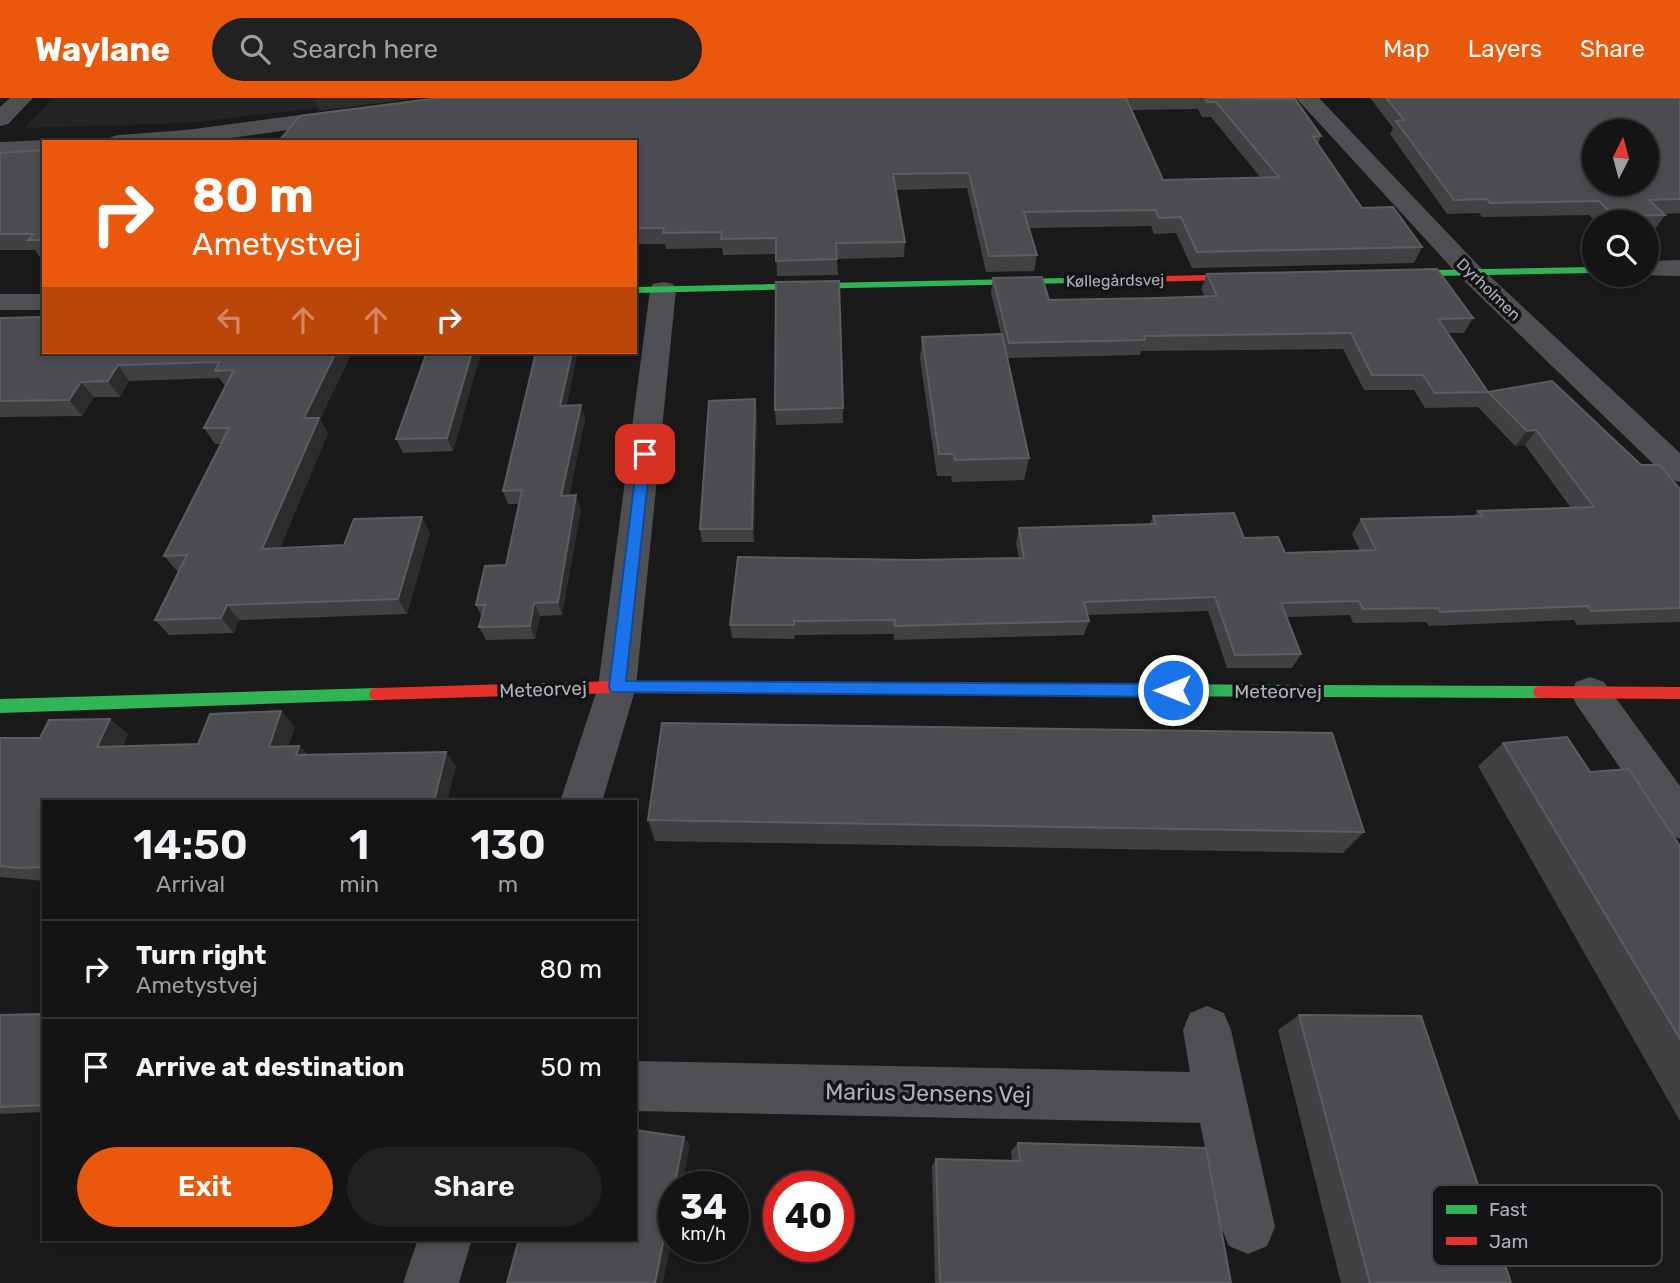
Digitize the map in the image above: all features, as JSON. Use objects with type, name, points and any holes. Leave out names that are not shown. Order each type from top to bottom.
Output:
[{"type":"street","points":[[0,119],[22,98]]},
{"type":"street","name":"Dyrholmen","points":[[1307,98],[1471,273],[1680,471]]},
{"type":"street","points":[[141,140],[362,114]]},
{"type":"street","points":[[0,149],[42,147]]},
{"type":"street","points":[[1659,269],[1680,268]]},
{"type":"street","points":[[1373,275],[1582,270]]},
{"type":"street","name":"Køllegårdsvej","points":[[649,290],[1276,277]]},
{"type":"street","points":[[582,800],[617,687],[649,290]]},
{"type":"street","points":[[0,302],[42,302]]},
{"type":"street","name":"Meteorvej","points":[[0,705],[617,687],[1680,693]]},
{"type":"street","points":[[1590,693],[1680,820]]},
{"type":"street","points":[[1207,1030],[1248,1227]]},
{"type":"street","name":"Marius Jensens Vej","points":[[637,1086],[1220,1098]]},
{"type":"street","points":[[431,1283],[444,1241]]},
{"type":"shaded area","points":[[53,98],[404,98],[187,123],[24,128]]},
{"type":"building","points":[[438,98],[1126,98],[1163,180],[1279,177],[1216,102],[1207,102],[1205,98],[1295,99],[1321,136],[1313,137],[1362,208],[1393,207],[1422,247],[1197,252],[1181,217],[1159,218],[1155,210],[1024,212],[1037,255],[989,256],[969,173],[893,174],[905,242],[836,243],[837,259],[776,261],[776,238],[721,239],[722,232],[663,233],[664,228],[637,228],[637,140],[280,140],[300,116]]},
{"type":"building","points":[[1386,98],[1680,98],[1680,199],[1649,200],[1665,215],[1659,215],[1659,210],[1607,210],[1599,201],[1490,203],[1487,199],[1454,200],[1396,121],[1404,120]]},
{"type":"building","points":[[42,150],[42,240],[28,240],[34,234],[0,234],[0,153]]},
{"type":"building","points":[[1437,269],[1473,318],[1438,319],[1488,392],[1435,393],[1423,375],[1372,375],[1351,333],[1144,336],[1145,340],[1009,343],[993,278],[1042,277],[1049,300],[1159,298],[1217,296],[1207,274]]},
{"type":"building","points":[[839,281],[843,408],[775,410],[776,282]]},
{"type":"building","points":[[42,317],[42,354],[335,354],[304,418],[319,418],[262,549],[344,545],[354,519],[422,517],[398,599],[227,605],[221,618],[155,620],[187,555],[164,556],[229,428],[204,428],[234,370],[215,371],[219,362],[118,365],[108,381],[81,382],[69,400],[0,401],[0,318]]},
{"type":"building","points":[[1002,334],[1029,458],[955,460],[954,454],[939,454],[922,337]]},
{"type":"building","points":[[426,354],[471,354],[447,438],[396,439]]},
{"type":"building","points":[[536,354],[572,354],[560,406],[581,405],[561,496],[576,495],[558,602],[534,603],[530,626],[479,627],[485,605],[476,605],[485,566],[506,565],[522,490],[503,491]]},
{"type":"building","points":[[1552,381],[1641,465],[1660,465],[1680,489],[1680,608],[1591,611],[1588,606],[1440,612],[1438,608],[1363,609],[1359,601],[1281,603],[1301,654],[1235,655],[1215,597],[1084,602],[1089,621],[895,626],[895,620],[794,621],[794,625],[730,625],[738,557],[914,560],[1024,558],[1019,528],[1156,524],[1153,516],[1234,513],[1244,538],[1278,537],[1285,553],[1376,550],[1361,519],[1482,516],[1478,511],[1594,507],[1536,430],[1527,431],[1488,392]]},
{"type":"building","points":[[755,399],[752,529],[700,529],[709,401]]},
{"type":"building","points":[[281,711],[269,747],[299,746],[296,755],[446,752],[434,800],[42,800],[42,867],[0,866],[0,738],[40,738],[49,720],[110,719],[97,747],[198,744],[210,714]]},
{"type":"building","points":[[662,723],[1332,733],[1364,832],[648,820]]},
{"type":"building","points":[[1567,737],[1590,772],[1629,769],[1680,846],[1680,1039],[1503,743]]},
{"type":"building","points":[[42,1014],[42,1105],[0,1107],[0,1015]]},
{"type":"building","points":[[1299,1015],[1421,1016],[1478,1185],[1432,1185],[1432,1266],[1505,1266],[1511,1283],[1370,1283]]},
{"type":"building","points":[[637,1130],[684,1137],[677,1171],[658,1171],[659,1262],[655,1283],[507,1283],[518,1241],[637,1241]]},
{"type":"building","points":[[1018,1143],[1206,1148],[1231,1283],[940,1283],[936,1159],[1020,1161]]},
{"type":"traffic: fast","points":[[1386,274],[1582,270]]},
{"type":"traffic: fast","points":[[637,290],[1114,280]]},
{"type":"traffic: fast","points":[[930,689],[1541,692]]},
{"type":"traffic: fast","points":[[0,706],[377,694]]},
{"type":"traffic: jam","points":[[1114,280],[1256,277]]},
{"type":"traffic: jam","points":[[377,694],[617,687],[930,689]]},
{"type":"traffic: jam","points":[[1541,692],[1680,693]]},
{"type":"route","points":[[645,454],[617,687],[1173,690]]}]
